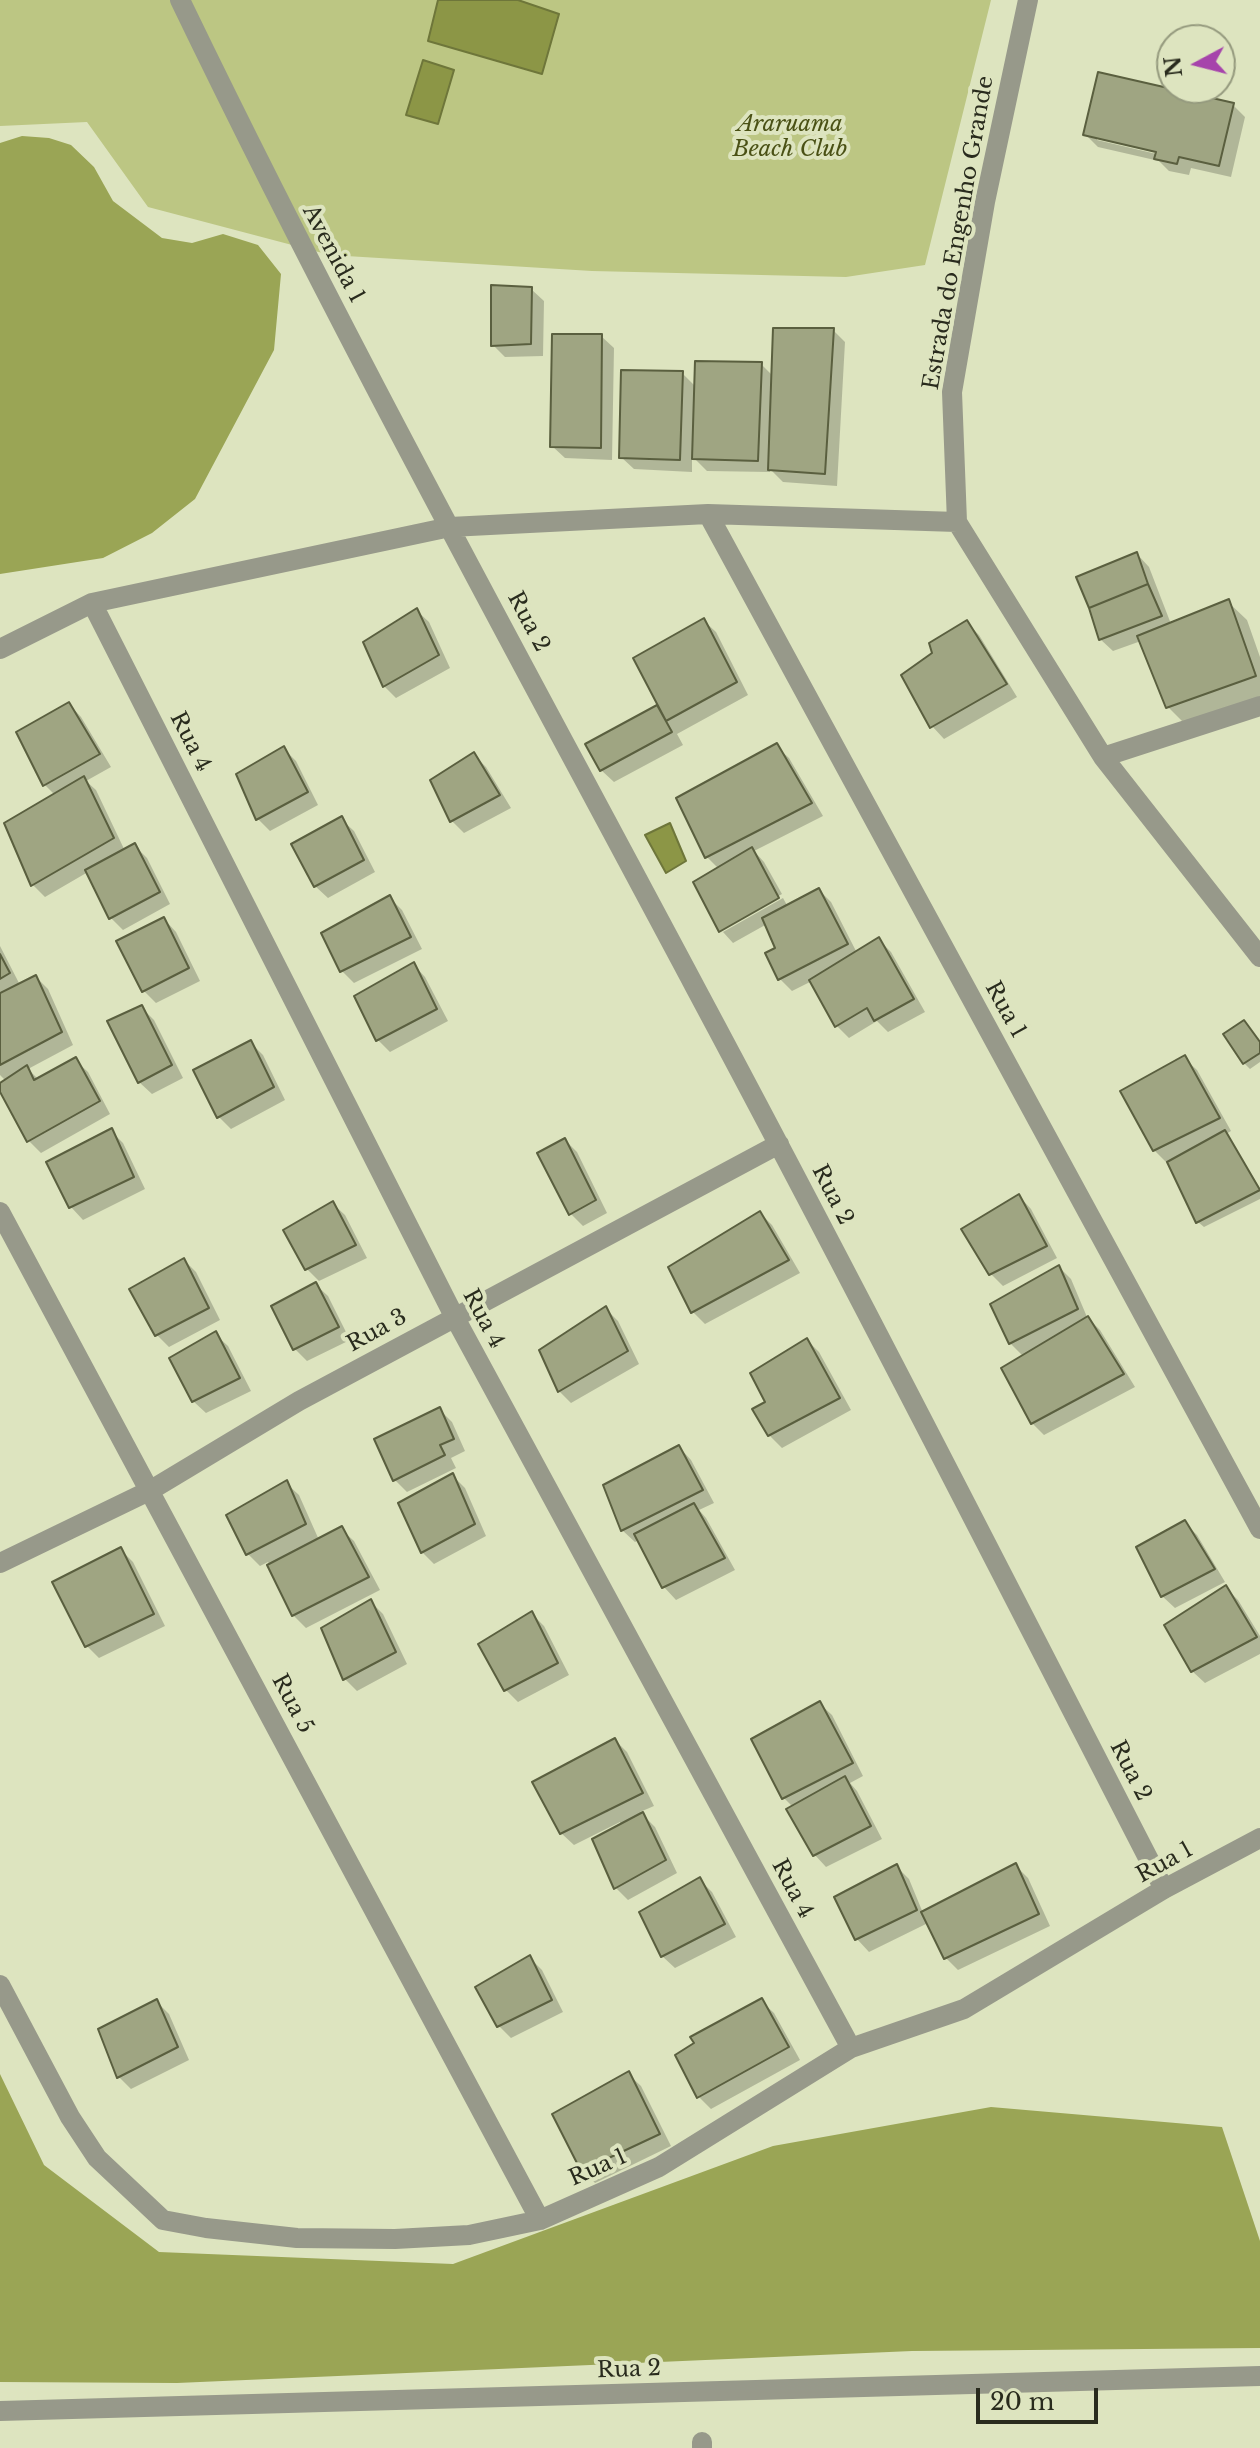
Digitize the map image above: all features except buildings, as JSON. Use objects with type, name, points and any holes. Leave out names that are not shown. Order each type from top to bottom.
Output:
[{"type":"street","name":"Avenida 1","points":[[180,0],[248,141],[450,527]]},
{"type":"street","name":"Estrada do Engenho Grande","points":[[1028,0],[985,202],[952,392],[957,522],[1103,757],[1260,957]]},
{"type":"street","points":[[0,649],[92,603],[450,527],[708,514],[957,522]]},
{"type":"street","name":"Rua 1","points":[[708,514],[1260,1529]]},
{"type":"street","name":"Rua 2","points":[[450,527],[779,1144],[1164,1889]]},
{"type":"street","name":"Rua 4","points":[[92,603],[454,1316],[851,2048]]},
{"type":"street","points":[[1103,757],[1260,706]]},
{"type":"street","name":"Rua 3","points":[[0,1563],[151,1490],[299,1401],[779,1144]]},
{"type":"street","name":"Rua 5","points":[[0,1212],[540,2220]]},
{"type":"street","name":"Rua 1","points":[[0,1985],[70,2117],[97,2158],[163,2220],[297,2238],[395,2239],[469,2235],[540,2220],[659,2167],[851,2048],[964,2009],[1164,1889],[1260,1838]]},
{"type":"street","name":"Rua 2","points":[[0,2411],[1260,2376]]},
{"type":"green space","name":"Araruama Beach Club","points":[[0,0],[991,0],[925,265],[846,277],[592,271],[330,255],[148,207],[87,122],[0,126]]},
{"type":"shaded area","points":[[438,0],[518,0],[559,14],[542,74],[428,41]]},
{"type":"shaded area","points":[[423,60],[454,70],[438,124],[406,115]]},
{"type":"shaded area","points":[[22,136],[49,138],[71,145],[94,167],[113,201],[162,238],[192,243],[223,234],[258,245],[281,274],[274,350],[195,499],[152,533],[103,558],[0,574],[0,143]]},
{"type":"shaded area","points":[[670,823],[686,861],[666,873],[645,835]]},
{"type":"shaded area","points":[[0,2074],[44,2165],[159,2252],[453,2264],[773,2146],[991,2107],[1222,2127],[1260,2241],[1260,2348],[912,2351],[177,2383],[0,2382]]}]
